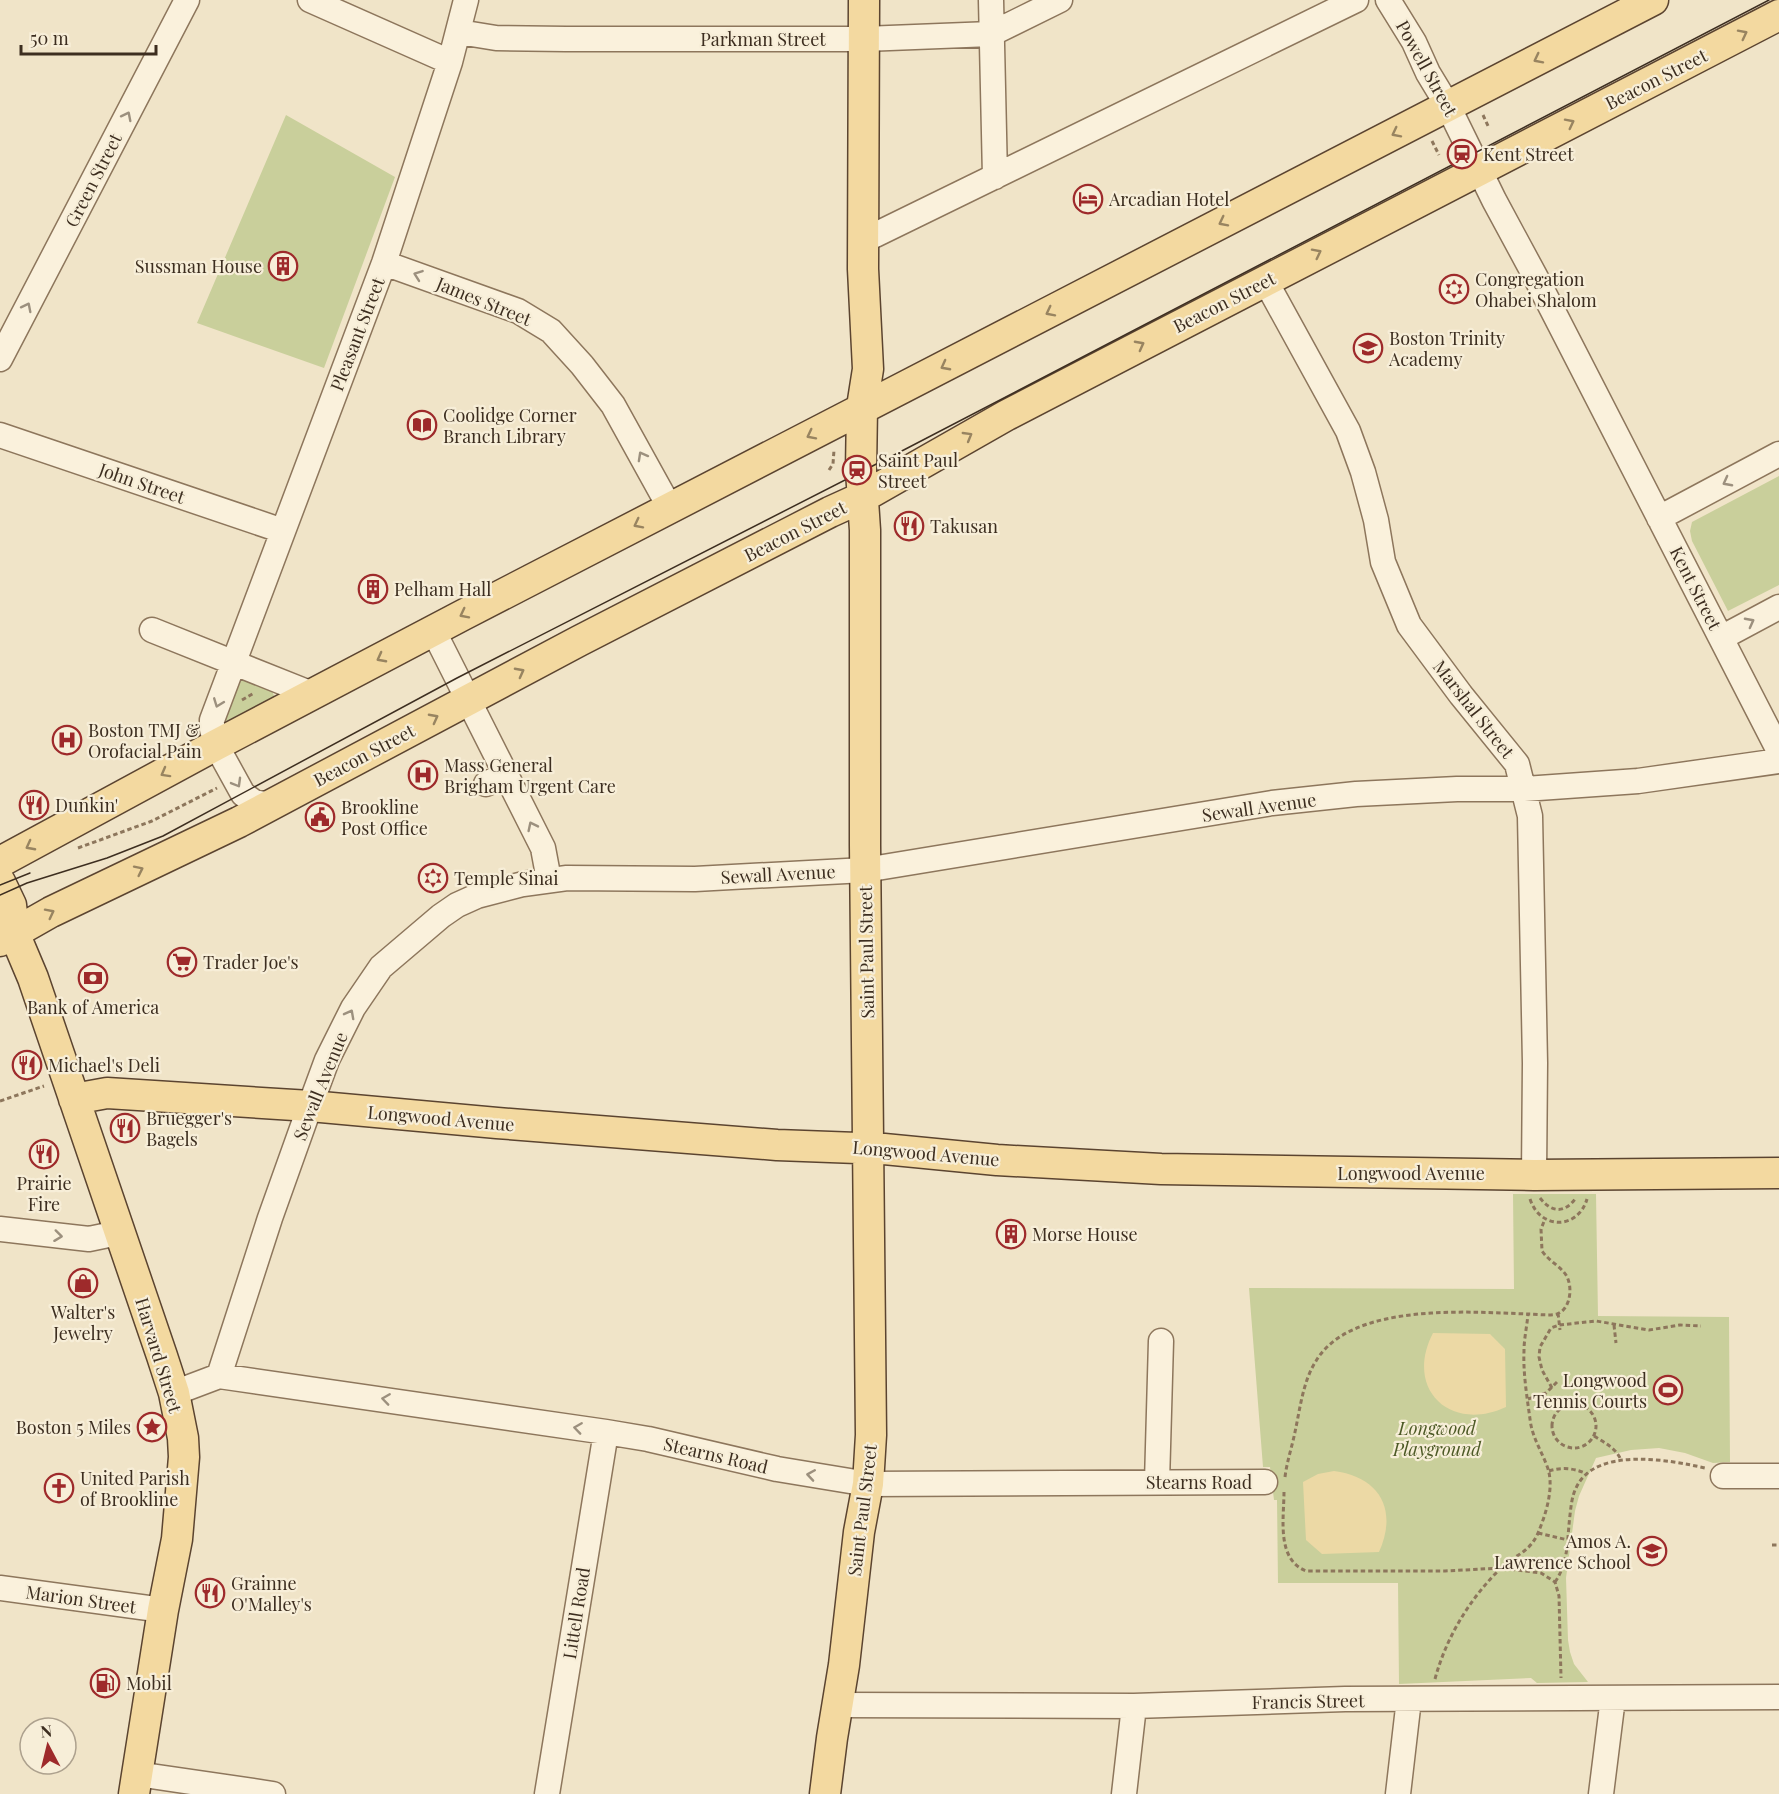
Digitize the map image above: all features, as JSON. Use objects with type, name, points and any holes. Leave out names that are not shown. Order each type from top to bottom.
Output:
[{"type":"main road","name":"Saint Paul Street","points":[[825,1794],[859,1532],[868,1484],[871,1435],[865,870],[865,530],[862,497],[862,407],[868,369],[863,239],[864,0]]},
{"type":"main road","points":[[0,862],[433,630],[1448,106],[1640,3]]},
{"type":"main road","name":"Beacon Street","points":[[4,933],[271,805],[579,641],[862,497],[987,425],[1779,15]]},
{"type":"main road","name":"Harvard Street","points":[[0,882],[11,905],[4,933],[33,978],[174,1393],[183,1437],[184,1457],[177,1539],[163,1610],[136,1784]]},
{"type":"main road","name":"Longwood Avenue","points":[[74,1099],[107,1093],[310,1106],[777,1145],[1161,1169],[1535,1181],[1779,1173]]},
{"type":"street","name":"Green Street","points":[[0,359],[187,0]]},
{"type":"street","points":[[310,0],[450,62]]},
{"type":"street","name":"Pleasant Street","points":[[271,805],[254,802],[243,794],[216,745],[212,720],[384,263],[450,62],[466,0]]},
{"type":"street","points":[[990,0],[995,177]]},
{"type":"street","name":"Parkman Street","points":[[459,32],[482,37],[512,38],[864,39],[991,34],[1060,0]]},
{"type":"street","points":[[863,239],[875,236],[1356,0]]},
{"type":"street","name":"Powell Street","points":[[1388,0],[1414,42],[1480,169]]},
{"type":"street","name":"Kent Street","points":[[1480,169],[1779,751]]},
{"type":"street","name":"James Street","points":[[384,263],[518,311],[551,331],[582,365],[613,405],[670,508]]},
{"type":"street","name":"Marshal Street","points":[[1265,280],[1348,430],[1376,519],[1383,562],[1409,625],[1461,695],[1517,764],[1530,816],[1536,1063],[1535,1181]]},
{"type":"street","name":"John Street","points":[[0,435],[283,531]]},
{"type":"street","points":[[1659,518],[1779,454]]},
{"type":"street","points":[[1721,638],[1779,607]]},
{"type":"street","points":[[152,630],[312,694]]},
{"type":"street","points":[[433,630],[469,700],[496,779],[543,848],[549,880]]},
{"type":"street","name":"Sewall Avenue","points":[[219,1376],[270,1218],[310,1106],[327,1060],[353,1008],[381,966],[457,905],[498,889],[549,880],[586,877],[695,879],[865,870],[1272,803],[1356,794],[1457,789],[1524,789],[1638,781],[1779,761]]},
{"type":"street","points":[[0,1229],[89,1239],[118,1233]]},
{"type":"street","points":[[1156,1482],[1161,1341]]},
{"type":"street","name":"Stearns Road","points":[[174,1393],[219,1376],[606,1432],[646,1429],[777,1469],[868,1484],[1156,1482],[1278,1484]]},
{"type":"street","name":"Littell Road","points":[[547,1794],[606,1432]]},
{"type":"street","points":[[1723,1476],[1779,1476]]},
{"type":"street","name":"Marion Street","points":[[0,1588],[163,1610]]},
{"type":"street","name":"Francis Street","points":[[838,1705],[1134,1706],[1345,1699],[1779,1697]]},
{"type":"street","points":[[1601,1794],[1614,1698]]},
{"type":"street","points":[[1398,1794],[1409,1699]]},
{"type":"street","points":[[1124,1794],[1134,1706]]},
{"type":"street","points":[[136,1784],[273,1794]]},
{"type":"path","points":[[1482,113],[1490,128]]},
{"type":"path","points":[[235,704],[256,692]]},
{"type":"path","points":[[72,850],[152,821],[217,788]]},
{"type":"path","points":[[0,1101],[44,1086]]},
{"type":"path","points":[[1535,1181],[1539,1198],[1546,1206],[1554,1210],[1562,1210],[1570,1206],[1576,1198]]},
{"type":"path","points":[[1532,1204],[1540,1216],[1545,1219],[1557,1222],[1570,1220],[1586,1204],[1588,1195]]},
{"type":"path","points":[[1545,1219],[1541,1229],[1542,1251],[1566,1274],[1570,1287],[1567,1304],[1558,1314],[1560,1330]]},
{"type":"path","points":[[1558,1314],[1446,1312],[1416,1314],[1371,1324],[1336,1339],[1321,1353],[1311,1370],[1278,1484],[1285,1546],[1293,1564],[1306,1572],[1445,1571],[1501,1568],[1541,1573],[1555,1582],[1559,1596],[1561,1684]]},
{"type":"path","points":[[1433,1684],[1443,1652],[1471,1602],[1501,1568],[1525,1552],[1538,1533],[1550,1489],[1549,1471],[1532,1429],[1528,1399],[1524,1350],[1528,1314]]},
{"type":"path","points":[[1552,1388],[1542,1370],[1539,1357],[1545,1336],[1551,1328],[1596,1321],[1649,1330],[1680,1324],[1701,1326]]},
{"type":"path","points":[[1614,1325],[1616,1343]]},
{"type":"path","points":[[1528,1399],[1542,1395],[1557,1382]]},
{"type":"path","points":[[1542,1395],[1558,1410]]},
{"type":"path","points":[[1574,1404],[1587,1408],[1595,1420],[1596,1429],[1593,1436],[1579,1447],[1568,1447],[1555,1437],[1552,1428],[1553,1417],[1566,1405],[1574,1404]]},
{"type":"path","points":[[1593,1436],[1612,1447],[1621,1460]]},
{"type":"path","points":[[1555,1582],[1563,1568],[1575,1489],[1587,1474],[1601,1464],[1621,1460],[1648,1460],[1704,1468],[1723,1476]]},
{"type":"path","points":[[1549,1471],[1562,1468],[1577,1469],[1587,1474]]},
{"type":"path","points":[[1538,1533],[1568,1540]]},
{"type":"path","points":[[1772,1545],[1779,1545]]},
{"type":"green space","points":[[286,115],[395,177],[324,368],[197,323]]},
{"type":"green space","points":[[1779,476],[1779,585],[1728,611],[1692,541],[1690,531],[1692,522]]},
{"type":"green space","points":[[243,680],[272,691],[275,698],[225,727],[222,720],[238,682]]},
{"type":"green space","name":"Longwood Playground","points":[[1513,1194],[1596,1194],[1598,1316],[1729,1317],[1730,1462],[1713,1463],[1685,1453],[1659,1448],[1631,1450],[1596,1458],[1579,1496],[1575,1511],[1566,1578],[1570,1652],[1574,1664],[1588,1682],[1537,1683],[1531,1678],[1399,1684],[1398,1583],[1278,1583],[1277,1500],[1274,1500],[1270,1467],[1263,1467],[1249,1288],[1514,1289]]},
{"type":"sand","points":[[1433,1333],[1490,1334],[1505,1349],[1506,1407],[1486,1414],[1467,1414],[1451,1410],[1438,1401],[1429,1388],[1424,1372],[1426,1353]]},
{"type":"sand","points":[[1334,1471],[1350,1474],[1363,1480],[1381,1498],[1386,1522],[1379,1552],[1322,1554],[1306,1540],[1303,1482],[1318,1474]]},
{"type":"tram line","points":[[0,895],[27,883],[107,858],[163,836],[457,678],[896,454],[1769,0]]},
{"type":"tram line","points":[[0,885],[30,873]]},
{"type":"place","name":"Kent Street","points":[[1462,154]]},
{"type":"place","name":"Arcadian Hotel","points":[[1088,199]]},
{"type":"place","name":"Sussman House","points":[[283,266]]},
{"type":"place","name":"Congregation Ohabei Shalom","points":[[1454,289]]},
{"type":"place","name":"Boston Trinity Academy","points":[[1368,348]]},
{"type":"place","name":"Coolidge Corner Branch Library","points":[[422,425]]},
{"type":"place","name":"Saint Paul Street","points":[[857,470]]},
{"type":"place","name":"Takusan","points":[[909,526]]},
{"type":"place","name":"Pelham Hall","points":[[373,589]]},
{"type":"place","name":"Boston TMJ & Orofacial Pain","points":[[67,740]]},
{"type":"place","name":"Mass General Brigham Urgent Care","points":[[423,775]]},
{"type":"place","name":"Dunkin'","points":[[34,805]]},
{"type":"place","name":"Brookline Post Office","points":[[320,817]]},
{"type":"place","name":"Temple Sinai","points":[[433,878]]},
{"type":"place","name":"Trader Joe's","points":[[182,962]]},
{"type":"place","name":"Bank of America","points":[[93,978]]},
{"type":"place","name":"Michael's Deli","points":[[27,1065]]},
{"type":"place","name":"Bruegger's Bagels","points":[[125,1128]]},
{"type":"place","name":"Prairie Fire","points":[[44,1154]]},
{"type":"place","name":"Morse House","points":[[1011,1234]]},
{"type":"place","name":"Walter's Jewelry","points":[[83,1283]]},
{"type":"place","name":"Longwood Tennis Courts","points":[[1668,1390]]},
{"type":"place","name":"Boston 5 Miles","points":[[152,1427]]},
{"type":"place","name":"United Parish of Brookline","points":[[59,1488]]},
{"type":"place","name":"Amos A. Lawrence School","points":[[1652,1551]]},
{"type":"place","name":"Grainne O'Malley's","points":[[210,1593]]},
{"type":"place","name":"Mobil","points":[[105,1683]]}]
